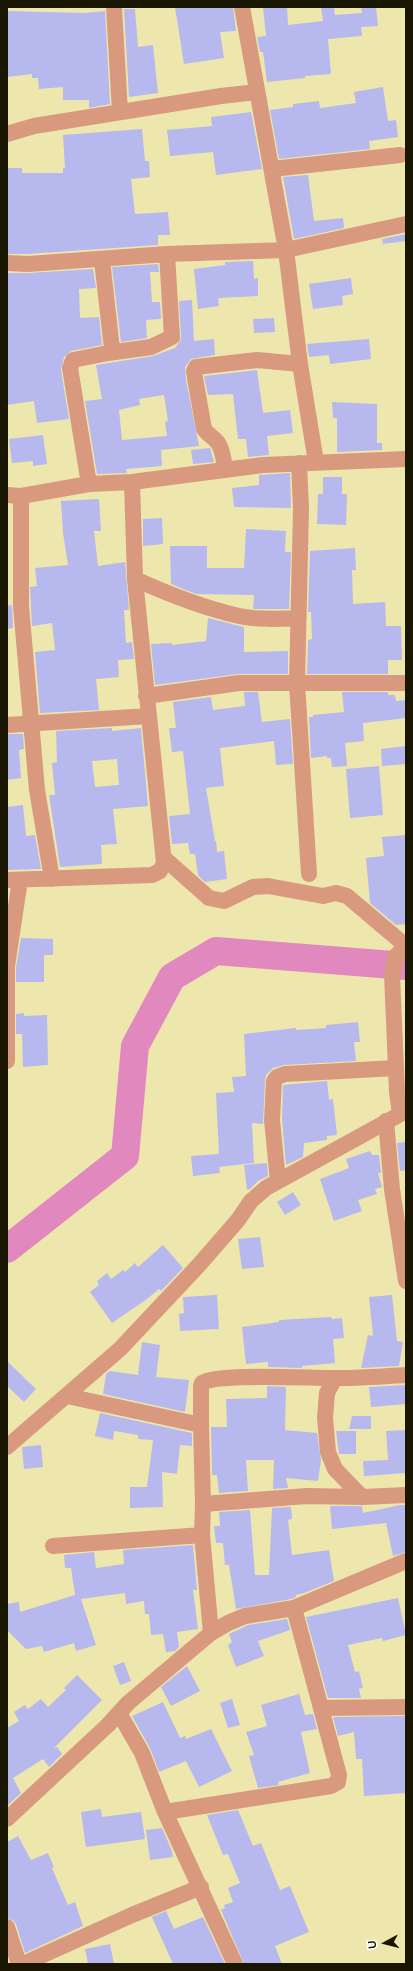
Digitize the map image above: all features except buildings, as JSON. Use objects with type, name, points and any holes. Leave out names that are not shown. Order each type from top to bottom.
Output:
[{"type":"street","points":[[114,7],[120,112]]},
{"type":"street","points":[[242,7],[286,250],[300,364],[316,462]]},
{"type":"street","points":[[7,134],[34,126],[221,96],[257,92]]},
{"type":"street","points":[[272,169],[400,155]]},
{"type":"street","points":[[7,263],[102,260],[167,254],[286,250],[406,224]]},
{"type":"street","points":[[89,484],[70,373],[70,363],[77,359],[151,347],[172,337],[167,254]]},
{"type":"street","points":[[102,260],[113,342],[112,349],[108,353]]},
{"type":"street","points":[[225,469],[218,443],[204,429],[194,371],[196,367],[257,360],[300,364]]},
{"type":"street","points":[[52,879],[37,790],[20,606],[14,496],[89,484],[132,482],[225,469],[316,462],[363,462],[406,459]]},
{"type":"street","points":[[299,463],[301,509],[297,683],[309,874]]},
{"type":"street","points":[[7,1061],[7,966],[14,880],[152,875],[160,871],[164,863],[146,696],[136,579],[132,482]]},
{"type":"street","points":[[136,579],[164,592],[240,616],[268,619],[298,618]]},
{"type":"street","points":[[146,696],[238,683],[406,683]]},
{"type":"street","points":[[7,725],[149,716]]},
{"type":"street","points":[[7,1447],[120,1349],[198,1266],[238,1220],[251,1201],[266,1188],[386,1121],[401,1108],[396,1068],[392,975],[402,950],[347,896],[336,893],[323,896],[268,886],[253,886],[224,902],[209,898],[164,858]]},
{"type":"street","points":[[278,1181],[272,1120],[274,1081],[277,1077],[285,1074],[396,1068]]},
{"type":"street","points":[[386,1121],[392,1189],[406,1280]]},
{"type":"street","points":[[211,1633],[202,1535],[202,1383],[236,1377],[335,1378],[406,1375]]},
{"type":"street","points":[[335,1378],[327,1393],[325,1418],[328,1452],[335,1469],[362,1497]]},
{"type":"street","points":[[67,1396],[201,1425]]},
{"type":"street","points":[[203,1504],[307,1496],[362,1497],[406,1495]]},
{"type":"street","points":[[53,1546],[202,1535]]},
{"type":"street","points":[[7,1819],[108,1725],[128,1703],[211,1633],[228,1622],[245,1616],[294,1608],[406,1561]]},
{"type":"street","points":[[165,1812],[336,1784],[339,1775],[308,1665],[294,1608]]},
{"type":"street","points":[[321,1708],[406,1707]]},
{"type":"street","points":[[119,1713],[142,1753],[165,1812],[201,1887],[235,1964]]},
{"type":"street","points":[[23,1964],[132,1915],[201,1887]]},
{"type":"street","points":[[7,1927],[19,1964]]},
{"type":"waterway","points":[[7,1249],[125,1156],[135,1046],[172,977],[216,951],[406,966]]}]
